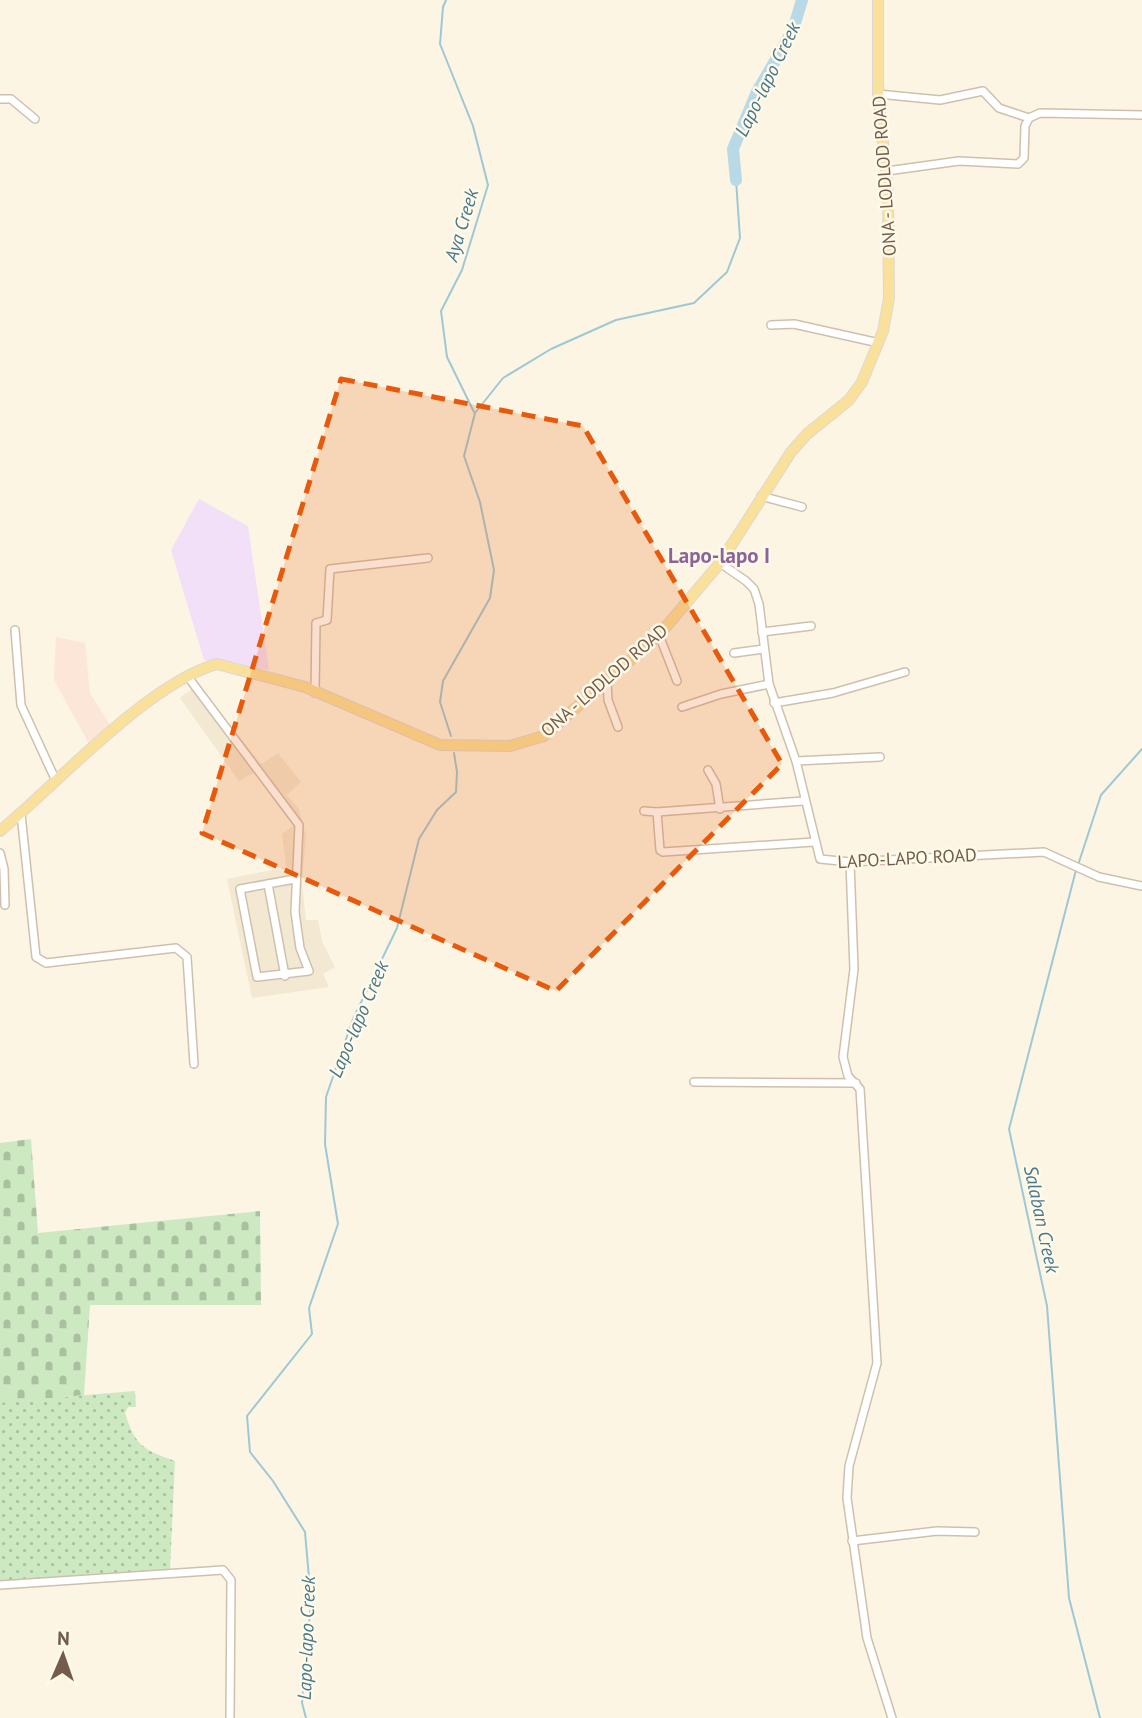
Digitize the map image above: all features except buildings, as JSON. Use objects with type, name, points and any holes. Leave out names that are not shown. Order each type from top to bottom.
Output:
[{"type":"main road","name":"ONA - LODLOD ROAD","points":[[0,831],[136,712],[188,677],[217,664],[260,674],[316,693],[440,745],[523,744],[537,740],[659,635],[720,563],[761,496],[807,434],[849,400],[862,382],[879,343],[889,298],[887,171],[878,94],[878,0]]},
{"type":"street","points":[[878,94],[940,100],[983,91],[999,108],[1029,118]]},
{"type":"street","points":[[0,99],[11,99],[35,119]]},
{"type":"street","points":[[887,171],[959,161],[1018,164],[1024,158],[1025,126],[1029,118],[1040,113],[1142,115]]},
{"type":"street","points":[[771,325],[794,324],[879,343]]},
{"type":"street","points":[[761,496],[802,506]]},
{"type":"street","points":[[316,693],[316,623],[327,620],[330,569],[428,558]]},
{"type":"street","name":"LAPO-LAPO ROAD","points":[[720,563],[754,589],[769,684],[796,761],[803,801],[820,859],[850,862],[1031,852],[1060,857],[1099,877],[1142,886]]},
{"type":"street","points":[[762,632],[811,626]]},
{"type":"street","points":[[15,629],[21,705],[55,781]]},
{"type":"street","points":[[659,635],[677,681]]},
{"type":"street","points":[[734,653],[764,649]]},
{"type":"street","points":[[774,703],[833,692],[905,672]]},
{"type":"street","points":[[188,677],[299,825],[295,880],[297,931],[300,948],[309,968],[307,974],[262,978],[255,975],[240,891],[244,887],[295,880]]},
{"type":"street","points":[[607,682],[608,700],[618,727]]},
{"type":"street","points":[[682,707],[722,694],[769,684]]},
{"type":"street","points":[[796,761],[880,757]]},
{"type":"street","points":[[708,770],[716,784],[720,809]]},
{"type":"street","points":[[644,811],[720,809],[803,801]]},
{"type":"street","points":[[657,812],[659,845],[663,852],[814,842]]},
{"type":"street","points":[[21,814],[38,960],[46,963],[176,948],[182,950],[187,957],[194,1064]]},
{"type":"street","points":[[0,853],[4,869],[5,905]]},
{"type":"street","points":[[850,862],[854,969],[842,1057],[848,1076],[860,1089],[877,1363],[849,1466],[847,1498],[867,1638],[892,1718]]},
{"type":"street","points":[[268,884],[285,976]]},
{"type":"street","points":[[694,1082],[857,1083]]},
{"type":"street","points":[[852,1541],[937,1531],[975,1532]]},
{"type":"street","points":[[0,1585],[223,1570],[231,1580],[230,1718]]},
{"type":"highlighted area","points":[[341,379],[583,426],[782,764],[556,991],[202,833]]},
{"type":"shaded area","points":[[199,499],[248,526],[269,670],[204,660],[171,550]]},
{"type":"shaded area","points":[[56,637],[85,643],[90,693],[110,725],[89,744],[54,680]]},
{"type":"shaded area","points":[[197,685],[261,764],[278,753],[301,782],[287,795],[299,809],[306,836],[302,882],[306,920],[318,920],[322,941],[335,967],[323,974],[329,987],[252,998],[227,879],[286,867],[282,834],[294,825],[255,772],[239,781],[180,698]]},
{"type":"green space","points":[[31,1139],[38,1233],[260,1211],[261,1305],[90,1305],[84,1395],[0,1403],[0,1143]]},
{"type":"green space","points":[[135,1391],[136,1407],[128,1407],[125,1413],[137,1440],[148,1450],[175,1461],[170,1570],[0,1582],[0,1402]]},
{"type":"waterway","name":"Aya Creek","points":[[446,0],[440,44],[473,126],[488,185],[462,270],[441,311],[447,357],[474,412]]},
{"type":"waterway","name":"Lapo-lapo Creek","points":[[736,180],[733,149],[757,92],[793,30],[802,0]]},
{"type":"waterway","name":"Lapo-lapo Creek","points":[[451,736],[440,702],[443,681],[490,598],[494,570],[480,502],[464,456],[475,413],[503,378],[551,349],[616,320],[694,303],[727,272],[740,238],[736,180]]},
{"type":"waterway","name":"Salaban Creek","points":[[1078,865],[1101,795],[1142,749]]},
{"type":"waterway","name":"Lapo-lapo Creek","points":[[306,1718],[302,1703],[311,1601],[305,1532],[273,1481],[250,1452],[247,1416],[312,1334],[309,1308],[338,1224],[325,1144],[326,1097],[353,1019],[397,928],[419,839],[437,810],[456,792],[454,753]]},
{"type":"waterway","name":"Salaban Creek","points":[[1076,870],[1009,1129],[1047,1306],[1069,1598],[1100,1718]]},
{"type":"district","name":"Lapo-lapo I","points":[[719,555]]}]
